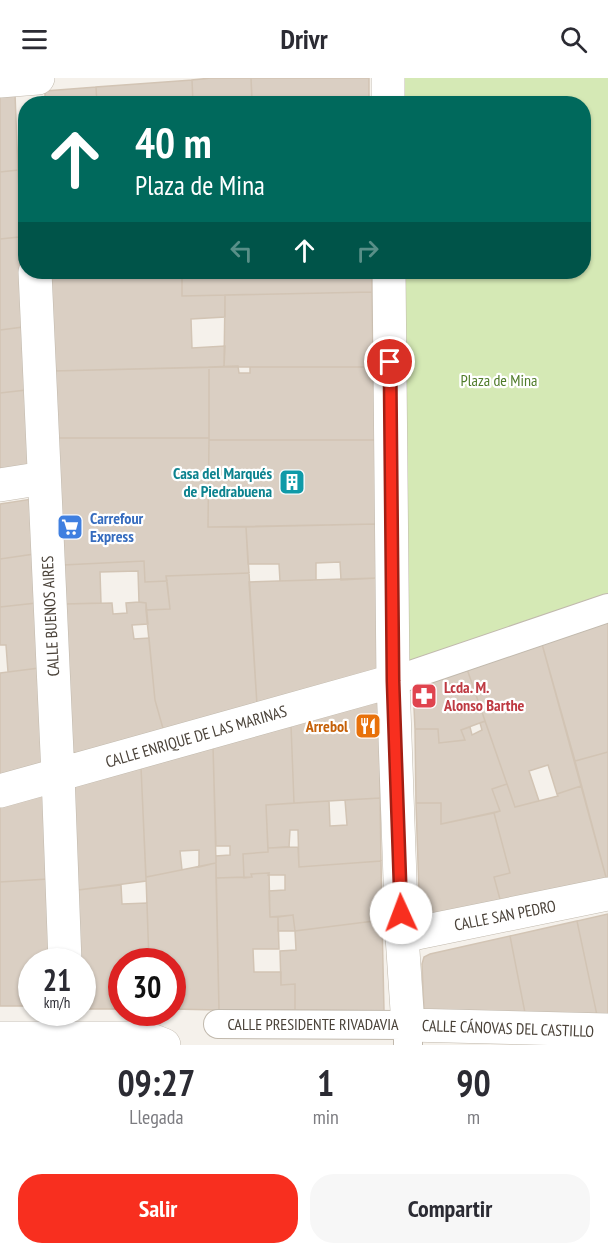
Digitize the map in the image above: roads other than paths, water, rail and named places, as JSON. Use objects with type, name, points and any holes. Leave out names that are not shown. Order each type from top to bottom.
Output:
[{"type":"street","points":[[388,78],[388,96]]},
{"type":"street","name":"CALLE BUENOS AIRES","points":[[35,279],[64,948]]},
{"type":"street","points":[[390,279],[393,681],[402,936],[408,1035]]},
{"type":"street","points":[[0,485],[44,478]]},
{"type":"street","points":[[393,681],[608,608]]},
{"type":"street","name":"CALLE ENRIQUE DE LAS MARINAS","points":[[0,791],[393,681]]},
{"type":"street","name":"CALLE SAN PEDRO","points":[[402,936],[608,894]]},
{"type":"street","name":"CALLE PRESIDENTE RIVADAVIA","points":[[218,1024],[408,1035]]},
{"type":"street","points":[[0,1038],[62,1026]]},
{"type":"street","points":[[73,1026],[146,1038],[164,1045]]},
{"type":"street","name":"CALLE CÁNOVAS DEL CASTILLO","points":[[408,1035],[608,1030]]},
{"type":"place","name":"Casa del Marqués de Piedrabuena","points":[[292,482]]},
{"type":"place","name":"Carrefour Express","points":[[70,527]]},
{"type":"place","name":"Lcda. M. Alonso Barthe","points":[[424,696]]},
{"type":"place","name":"Arrebol","points":[[368,726]]},
{"type":"park label","name":"Plaza de Mina","points":[[499,380]]}]
